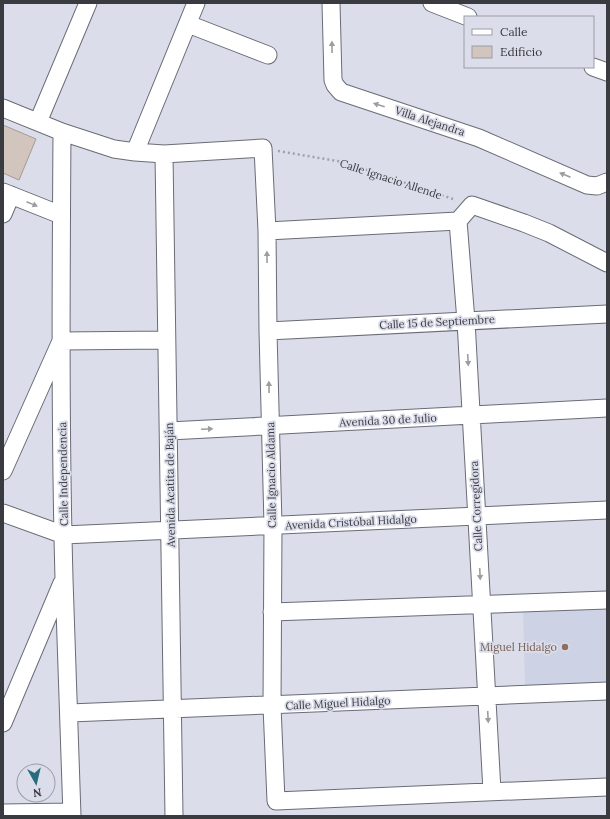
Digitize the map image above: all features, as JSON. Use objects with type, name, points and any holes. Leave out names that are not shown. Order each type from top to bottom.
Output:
[{"type":"street","points":[[38,122],[88,3]]},
{"type":"street","points":[[135,152],[196,3]]},
{"type":"street","name":"Villa Alejandra","points":[[331,3],[332,73],[335,85],[341,92],[479,138],[587,184],[597,186],[605,183]]},
{"type":"street","points":[[432,3],[465,16]]},
{"type":"street","points":[[188,24],[268,55]]},
{"type":"street","points":[[594,67],[607,72]]},
{"type":"street","points":[[3,108],[62,132],[114,149],[164,154],[263,148]]},
{"type":"street","name":"Calle Independencia","points":[[62,132],[61,341],[64,579],[70,713],[72,814]]},
{"type":"street","name":"Calle Ignacio Aldama","points":[[263,148],[267,231],[273,525],[272,706],[276,801],[492,792]]},
{"type":"street","name":"Avenida Acatita de Baján","points":[[164,154],[166,340],[171,530],[174,816]]},
{"type":"street","points":[[3,214],[7,194],[61,215]]},
{"type":"street","points":[[267,231],[458,221],[472,205],[549,233],[607,263]]},
{"type":"street","name":"Calle Corregidora","points":[[458,221],[466,321],[492,792]]},
{"type":"street","name":"Calle 15 de Septiembre","points":[[268,330],[607,314]]},
{"type":"street","points":[[3,471],[61,341],[166,340]]},
{"type":"street","name":"Avenida 30 de Julio","points":[[168,431],[607,408]]},
{"type":"street","name":"Avenida Cristóbal Hidalgo","points":[[3,513],[64,535],[607,510]]},
{"type":"street","points":[[3,723],[64,579]]},
{"type":"street","points":[[272,612],[607,600]]},
{"type":"street","name":"Calle Miguel Hidalgo","points":[[70,713],[272,706],[607,691]]},
{"type":"street","points":[[492,792],[607,787]]},
{"type":"street","points":[[3,813],[72,814]]},
{"type":"path","name":"Calle Ignacio Allende","points":[[263,148],[343,162],[472,205]]},
{"type":"shaded area","name":"Miguel Hidalgo","points":[[607,608],[607,684],[525,686],[523,610]]},
{"type":"building","points":[[3,125],[36,139],[19,180],[3,173]]},
{"type":"place","name":"Miguel Hidalgo","points":[[565,647]]}]
